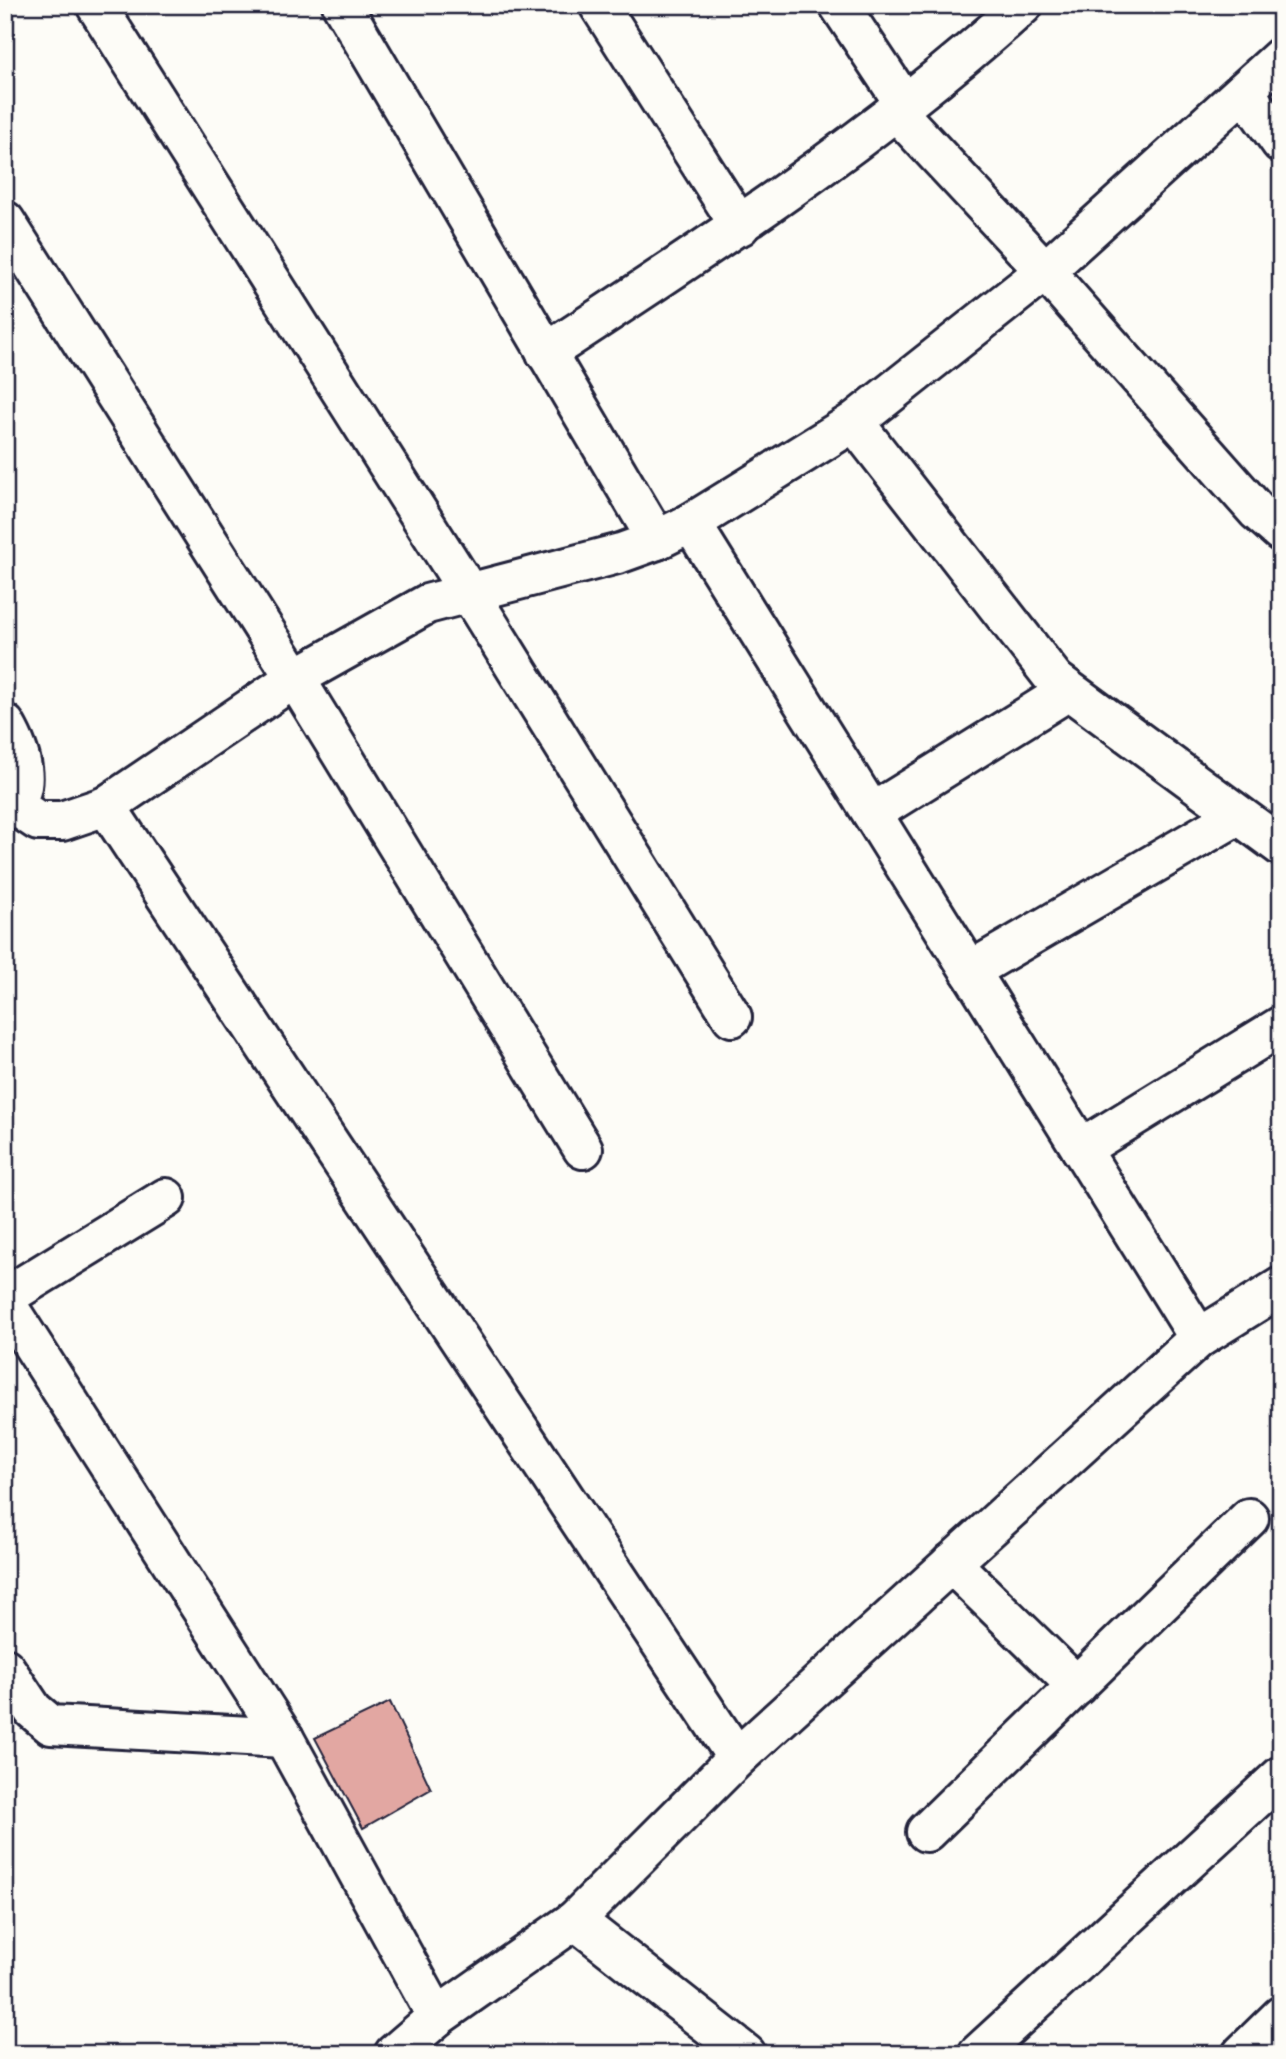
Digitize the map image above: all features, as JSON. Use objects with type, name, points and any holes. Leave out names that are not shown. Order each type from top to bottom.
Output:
[{"type":"street","points":[[96,5],[468,591],[732,1017]]},
{"type":"street","points":[[342,5],[657,540]]},
{"type":"street","points":[[599,5],[740,226]]},
{"type":"street","points":[[839,5],[900,106],[1258,511],[1281,532]]},
{"type":"street","points":[[545,353],[740,226],[965,58],[1023,5]]},
{"type":"street","points":[[5,724],[25,773],[10,808],[38,821],[62,821],[106,806],[295,678],[426,604],[621,553],[657,540],[691,523],[854,422],[1045,271],[1281,57]]},
{"type":"street","points":[[1244,91],[1281,143]]},
{"type":"street","points":[[5,221],[295,678],[583,1149]]},
{"type":"street","points":[[854,422],[1055,680],[1236,816],[1281,846]]},
{"type":"street","points":[[691,523],[1199,1338]]},
{"type":"street","points":[[872,813],[1068,691]]},
{"type":"street","points":[[106,806],[737,1758]]},
{"type":"street","points":[[970,971],[1236,816]]},
{"type":"street","points":[[1082,1149],[1281,1026]]},
{"type":"street","points":[[166,1198],[5,1299],[284,1738],[438,2017]]},
{"type":"street","points":[[394,2054],[438,2017],[575,1920],[737,1758],[1199,1338],[1281,1287]]},
{"type":"street","points":[[926,1832],[1249,1518]]},
{"type":"street","points":[[951,1563],[1077,1686]]},
{"type":"street","points":[[5,1668],[33,1710],[51,1725],[284,1738]]},
{"type":"street","points":[[978,2054],[1281,1776]]},
{"type":"street","points":[[575,1920],[746,2054]]},
{"type":"street","points":[[1242,2054],[1281,2017]]},
{"type":"building","points":[[390,1702],[431,1789],[363,1828],[315,1738]]}]
